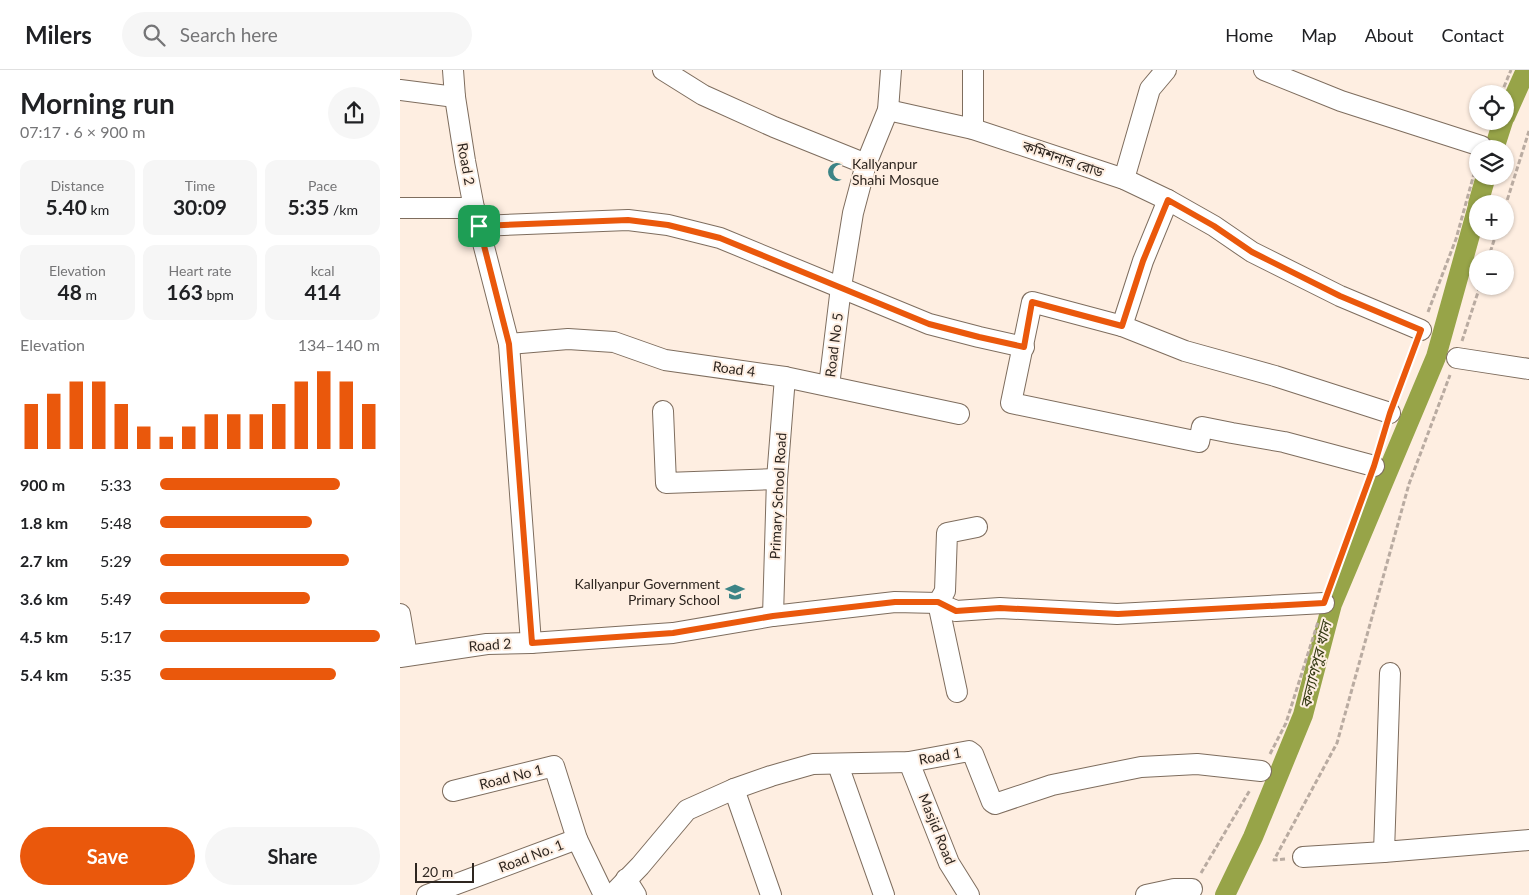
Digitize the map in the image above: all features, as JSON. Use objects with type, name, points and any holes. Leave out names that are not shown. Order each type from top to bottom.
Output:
[{"type":"street","name":"Road 2","points":[[453,70],[464,162],[509,344],[532,643]]},
{"type":"street","points":[[663,70],[703,95],[774,127],[866,164]]},
{"type":"street","name":"Road No 5","points":[[829,386],[841,287],[853,213],[866,164],[888,110],[891,70]]},
{"type":"street","points":[[972,70],[973,129]]},
{"type":"street","points":[[1166,70],[1150,89],[1124,179],[1168,200],[1214,226],[1252,252],[1340,296],[1421,330]]},
{"type":"street","points":[[1264,70],[1340,102],[1469,149]]},
{"type":"street","points":[[400,90],[455,97]]},
{"type":"street","name":"কমিশনার রোড","points":[[888,110],[973,129],[1124,179]]},
{"type":"street","points":[[1122,326],[1143,261],[1168,200]]},
{"type":"street","points":[[400,208],[477,217],[628,220],[668,225],[720,238],[929,324],[1024,347]]},
{"type":"street","points":[[1374,466],[1284,442],[1202,427],[1199,442],[1011,403],[1032,302],[1122,326],[1185,351],[1274,376],[1390,413]]},
{"type":"street","name":"Road 4","points":[[509,344],[568,339],[614,342],[665,360],[785,377],[959,414]]},
{"type":"street","points":[[1457,358],[1529,369]]},
{"type":"street","name":"Primary School Road","points":[[773,616],[777,479],[785,377]]},
{"type":"street","points":[[663,411],[666,483],[777,479]]},
{"type":"street","points":[[957,692],[938,602],[945,590],[947,533],[977,527]]},
{"type":"street","name":"Road 2","points":[[404,656],[487,644],[532,643],[673,633],[773,616],[895,602],[938,602]]},
{"type":"street","points":[[938,602],[956,611],[1000,608],[1118,614],[1324,603]]},
{"type":"street","points":[[400,614],[404,656]]},
{"type":"street","points":[[1384,852],[1390,673]]},
{"type":"street","name":"Road 1","points":[[624,888],[687,810],[771,776],[813,764],[838,765],[909,762],[969,751],[973,754],[992,802],[995,804],[1052,785],[1141,767],[1198,764],[1261,771]]},
{"type":"street","name":"Masjid Road","points":[[909,762],[949,862],[969,895]]},
{"type":"street","points":[[838,765],[884,895]]},
{"type":"street","name":"Road No 1","points":[[453,791],[554,766],[576,839]]},
{"type":"street","points":[[734,790],[771,895]]},
{"type":"street","name":"Road No. 1","points":[[427,895],[576,839],[604,895]]},
{"type":"street","points":[[1303,857],[1529,840]]},
{"type":"street","points":[[1146,895],[1174,890],[1192,890]]},
{"type":"path","points":[[1505,85],[1511,70]]},
{"type":"path","points":[[1509,195],[1529,131]]},
{"type":"path","points":[[1192,890],[1261,771],[1286,723],[1324,603],[1374,466],[1390,413],[1456,239],[1470,185]]},
{"type":"path","points":[[1303,857],[1274,860],[1337,743],[1409,484],[1457,358],[1477,295]]},
{"type":"waterway","name":"কল্যাণপুর খাল","points":[[1514,97],[1526,70]]},
{"type":"waterway","name":"কল্যাণপুর খাল","points":[[1497,140],[1500,130]]},
{"type":"waterway","name":"কল্যাণপুর খাল","points":[[1481,195],[1483,185]]},
{"type":"waterway","name":"কল্যাণপুর খাল","points":[[1225,895],[1253,837],[1303,715],[1332,604],[1436,357],[1469,238]]},
{"type":"place","name":"Kallyanpur Shahi Mosque","points":[[837,172]]},
{"type":"place","name":"Kallyanpur Government Primary School","points":[[735,592]]},
{"type":"route","points":[[1168,200],[1214,226],[1252,252],[1340,296],[1421,330],[1324,603],[1118,614],[1000,608],[956,611],[938,602],[895,602],[773,616],[673,633],[532,643],[509,344],[479,226],[628,220],[668,225],[720,238],[929,324],[1024,347],[1032,302],[1122,326],[1143,261],[1168,200]]}]
